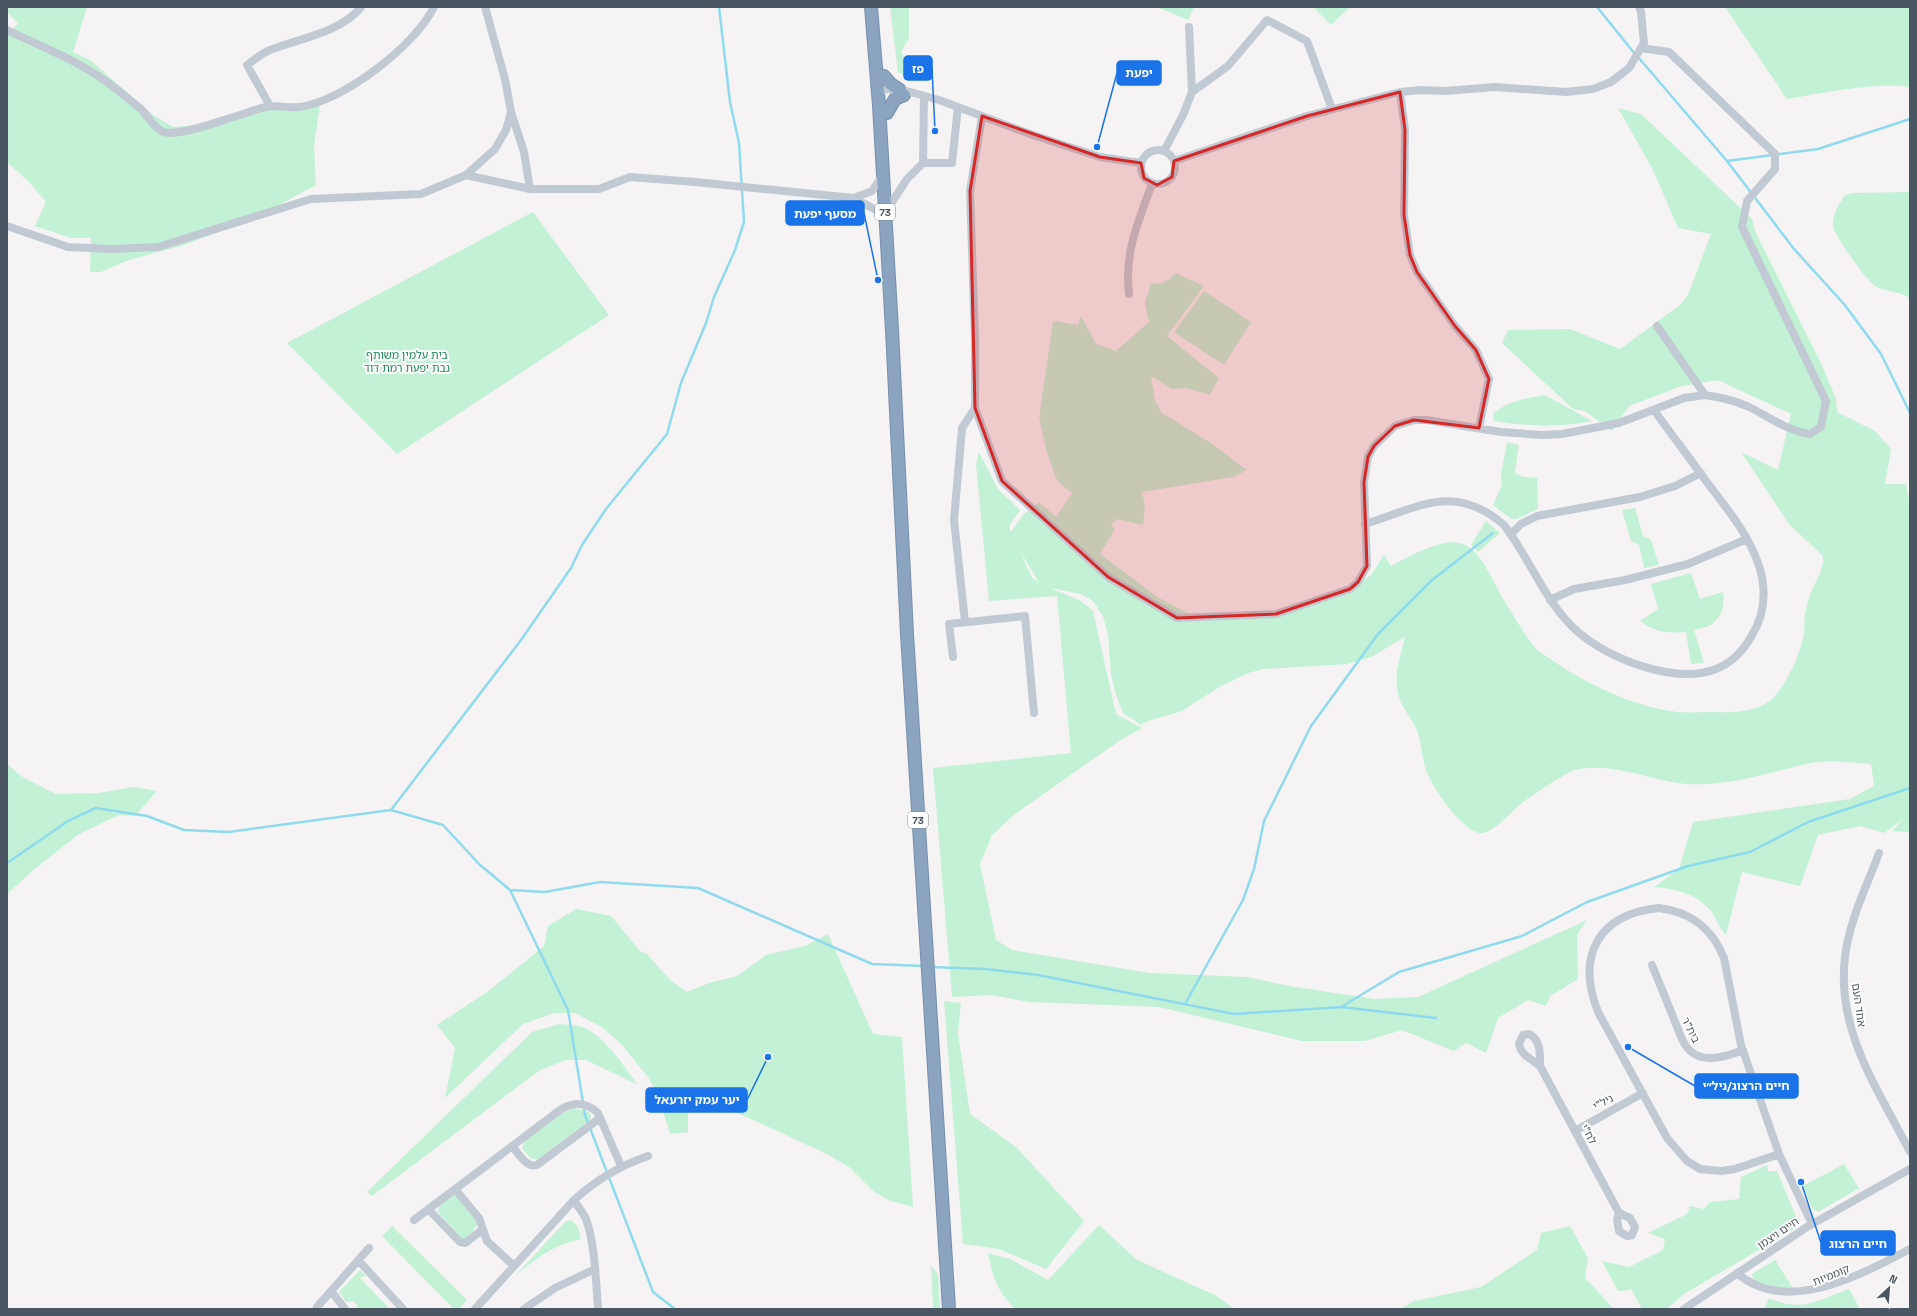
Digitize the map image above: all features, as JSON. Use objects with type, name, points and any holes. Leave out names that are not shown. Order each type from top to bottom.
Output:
[{"type":"highway","name":"73","points":[[871,7],[887,113],[892,202],[892,330]]},
{"type":"highway","name":"73","points":[[875,7],[884,76],[883,174],[907,634],[949,1309]]},
{"type":"highway","points":[[884,76],[902,93],[895,99],[887,113]]},
{"type":"street","points":[[270,106],[247,65],[268,50],[313,36],[345,21],[360,7]]},
{"type":"street","points":[[7,30],[104,79],[143,111],[152,124],[163,132],[182,132],[270,106],[299,107],[321,101],[353,84],[401,50],[421,29],[434,7]]},
{"type":"street","points":[[485,7],[505,79],[511,112],[524,152],[530,189]]},
{"type":"street","points":[[1174,161],[1307,116],[1400,92],[1422,90],[1445,91],[1495,87],[1566,92],[1593,89],[1611,82],[1629,68],[1644,43],[1641,12],[1639,7]]},
{"type":"street","points":[[1192,92],[1228,66],[1267,20],[1307,41],[1332,109]]},
{"type":"street","points":[[1164,151],[1184,114],[1192,92],[1189,27]]},
{"type":"street","points":[[982,116],[970,191],[975,339],[975,408],[1002,481],[1108,577],[1177,618],[1276,614],[1350,589],[1358,582],[1367,566],[1364,482],[1365,470],[1371,451],[1383,436],[1395,426],[1414,420],[1441,421],[1520,434],[1562,434],[1619,423],[1684,398],[1705,395],[1734,401],[1797,432],[1810,434],[1821,427],[1826,401],[1742,227],[1747,201],[1775,169],[1775,154],[1668,52],[1641,48]]},
{"type":"street","points":[[1400,92],[1405,130],[1404,216],[1410,255],[1417,272],[1455,326],[1476,350],[1489,379],[1479,428]]},
{"type":"street","points":[[883,93],[902,93],[924,96],[1100,157],[1141,163]]},
{"type":"street","points":[[923,163],[924,96]]},
{"type":"street","points":[[892,202],[906,179],[923,163],[952,163],[958,107]]},
{"type":"street","points":[[7,226],[68,247],[111,249],[158,247],[311,199],[420,194],[466,175],[494,149],[506,130],[511,112]]},
{"type":"street","points":[[1159,150],[1164,151],[1174,161],[1174,172],[1168,181],[1157,185],[1147,181],[1141,173],[1141,163],[1147,153],[1159,150]]},
{"type":"street","points":[[854,198],[872,191],[883,174]]},
{"type":"street","points":[[466,175],[530,189],[599,189],[630,177],[854,198],[876,210],[886,221]]},
{"type":"street","points":[[1129,294],[1127,275],[1132,238],[1152,184]]},
{"type":"street","points":[[1657,326],[1705,395]]},
{"type":"street","points":[[965,622],[954,520],[962,428],[975,408]]},
{"type":"street","points":[[1365,524],[1437,501],[1459,501],[1470,504],[1493,516],[1511,534],[1550,600],[1578,632],[1592,642],[1622,658],[1642,666],[1674,672],[1703,673],[1715,670],[1734,658],[1749,642],[1760,620],[1764,605],[1764,590],[1760,570],[1747,539],[1701,473],[1654,410]]},
{"type":"street","points":[[1511,534],[1521,524],[1537,516],[1640,497],[1675,486],[1701,473]]},
{"type":"street","points":[[1550,600],[1574,589],[1625,580],[1688,564],[1747,539]]},
{"type":"street","points":[[953,657],[949,624],[1026,616],[1034,713]]},
{"type":"street","name":"אחד העם","points":[[1879,853],[1851,931],[1845,956],[1845,999],[1848,1021],[1857,1048],[1910,1152]]},
{"type":"street","points":[[1779,1154],[1735,1169],[1707,1171],[1693,1166],[1673,1147],[1598,1012],[1593,999],[1589,975],[1589,964],[1596,943],[1609,926],[1629,914],[1659,908],[1673,910],[1696,920],[1714,937],[1724,958],[1736,1025],[1743,1050],[1779,1154],[1812,1224]]},
{"type":"street","name":"בית\"ר","points":[[1652,965],[1682,1040],[1691,1053],[1698,1056],[1713,1058],[1730,1055],[1743,1050]]},
{"type":"street","name":"לח\"י","points":[[1540,1066],[1619,1213]]},
{"type":"street","name":"ניל\"י","points":[[1575,1131],[1643,1093]]},
{"type":"street","points":[[414,1220],[560,1110],[572,1104],[579,1103],[591,1107],[600,1118],[621,1166]]},
{"type":"street","points":[[512,1146],[532,1167],[537,1165],[600,1118]]},
{"type":"street","points":[[475,1309],[513,1265],[574,1200],[600,1178],[621,1166],[648,1156]]},
{"type":"street","name":"חיים ויצמן","points":[[1684,1309],[1812,1224],[1910,1169]]},
{"type":"street","points":[[455,1189],[479,1218],[487,1241],[513,1265]]},
{"type":"street","points":[[574,1200],[585,1218],[595,1269],[598,1309]]},
{"type":"street","points":[[428,1209],[460,1242],[465,1243],[482,1230]]},
{"type":"street","points":[[317,1307],[369,1248]]},
{"type":"street","name":"קוממיות","points":[[1737,1273],[1748,1284],[1767,1293],[1784,1296],[1802,1296],[1814,1294],[1839,1286],[1910,1249]]},
{"type":"street","points":[[358,1260],[403,1309]]},
{"type":"street","points":[[524,1309],[555,1288],[595,1269]]},
{"type":"street","points":[[331,1291],[344,1309]]},
{"type":"highlighted area","points":[[1400,92],[1405,130],[1404,215],[1410,255],[1417,272],[1455,326],[1476,350],[1489,379],[1479,428],[1414,420],[1395,426],[1374,446],[1368,457],[1364,482],[1367,566],[1358,582],[1350,589],[1276,614],[1177,618],[1108,577],[1002,481],[975,408],[970,191],[982,116],[1100,157],[1141,163],[1144,178],[1157,185],[1172,177],[1174,161],[1307,116]]},
{"type":"green space","points":[[7,7],[87,7],[73,52],[90,60],[153,115],[173,127],[212,124],[288,105],[320,105],[314,145],[316,185],[255,218],[184,245],[129,260],[101,272],[90,272],[91,238],[71,238],[35,226],[46,202],[29,182],[7,162],[7,36],[18,23],[7,12]]},
{"type":"green space","points":[[890,7],[909,7],[909,38],[901,52],[911,69],[909,78],[898,72]]},
{"type":"green space","points":[[1157,7],[1194,7],[1188,20]]},
{"type":"green space","points":[[1313,7],[1350,7],[1331,25]]},
{"type":"green space","points":[[1725,7],[1910,7],[1910,87],[1865,87],[1787,99]]},
{"type":"green space","points":[[1618,108],[1641,114],[1752,219],[1755,231],[1821,363],[1836,399],[1837,412],[1875,431],[1891,449],[1885,484],[1906,484],[1910,504],[1910,832],[1892,831],[1903,819],[1884,833],[1860,826],[1818,835],[1800,886],[1742,872],[1726,935],[1711,911],[1699,900],[1685,893],[1654,887],[1679,869],[1693,822],[1850,799],[1874,786],[1871,764],[1837,761],[1808,763],[1759,776],[1711,784],[1687,784],[1673,782],[1631,772],[1603,768],[1575,770],[1571,771],[1527,799],[1491,830],[1485,833],[1480,833],[1473,831],[1466,826],[1451,810],[1438,792],[1426,771],[1416,728],[1399,698],[1398,693],[1398,668],[1405,637],[1371,657],[1347,664],[1264,669],[1248,673],[1221,686],[1182,711],[1148,721],[1141,725],[1123,713],[1116,695],[1111,674],[1108,635],[1103,616],[1093,601],[1081,594],[1050,588],[1081,601],[1093,611],[1116,714],[1142,728],[1119,741],[1015,814],[992,835],[980,864],[996,940],[1012,950],[1149,973],[1247,977],[1289,986],[1375,999],[1418,997],[1587,920],[1577,935],[1578,979],[1550,996],[1546,1006],[1528,1000],[1498,1018],[1486,1053],[1466,1043],[1454,1051],[1402,1030],[1365,1041],[1302,1041],[1159,1007],[1029,1002],[992,995],[952,997],[933,768],[1071,753],[1057,596],[989,601],[976,464],[979,452],[998,489],[1020,510],[1009,526],[1011,532],[1023,515],[1039,502],[1056,517],[1072,493],[1056,478],[1047,453],[1039,418],[1053,321],[1078,325],[1081,316],[1096,344],[1116,351],[1149,322],[1145,303],[1151,283],[1158,284],[1165,282],[1176,273],[1204,286],[1167,336],[1219,378],[1210,395],[1186,388],[1172,389],[1151,376],[1155,401],[1162,413],[1211,443],[1247,470],[1233,477],[1142,492],[1145,504],[1143,525],[1116,519],[1111,525],[1115,529],[1100,554],[1159,598],[1192,615],[1274,611],[1360,583],[1371,575],[1384,555],[1391,566],[1436,545],[1455,542],[1470,548],[1481,559],[1512,614],[1535,647],[1565,669],[1595,686],[1628,700],[1677,712],[1732,712],[1748,710],[1763,705],[1775,696],[1789,675],[1797,658],[1804,633],[1808,602],[1821,570],[1823,556],[1789,524],[1741,452],[1778,470],[1791,414],[1718,380],[1682,386],[1629,406],[1612,431],[1585,411],[1573,409],[1502,343],[1508,330],[1570,329],[1620,349],[1680,305],[1688,295],[1711,234],[1678,228],[1653,170]],"holes":[[[1020,551],[1038,581],[1044,585],[1032,578]]]},
{"type":"green space","points":[[1910,192],[1910,298],[1875,286],[1858,267],[1845,248],[1835,231],[1833,222],[1836,210],[1845,195],[1854,193]]},
{"type":"green space","name":"בית עלמין משותף גבת יפעת רמת דוד","points":[[533,212],[609,315],[397,454],[287,343]]},
{"type":"green space","points":[[1204,291],[1251,322],[1224,365],[1174,332]]},
{"type":"green space","points":[[1545,395],[1592,421],[1567,425],[1543,426],[1494,421],[1493,414],[1499,409],[1511,403]]},
{"type":"green space","points":[[1507,442],[1519,445],[1515,473],[1523,477],[1537,478],[1538,509],[1517,519],[1511,519],[1493,505],[1502,485],[1501,474]]},
{"type":"green space","points":[[1635,508],[1643,536],[1651,540],[1659,565],[1644,568],[1639,545],[1631,541],[1622,510]]},
{"type":"green space","points":[[1486,521],[1500,533],[1478,552],[1471,545]]},
{"type":"green space","points":[[1691,573],[1700,599],[1723,592],[1724,597],[1722,611],[1717,619],[1708,626],[1694,630],[1704,663],[1691,664],[1686,632],[1657,630],[1640,621],[1658,609],[1651,584]]},
{"type":"green space","points":[[7,764],[21,776],[56,794],[99,793],[133,787],[157,791],[135,816],[119,815],[79,834],[31,872],[7,894]]},
{"type":"green space","points":[[576,909],[611,916],[641,952],[647,954],[670,980],[687,992],[709,983],[737,976],[766,955],[805,946],[828,934],[873,1034],[902,1037],[913,1207],[888,1200],[873,1191],[849,1167],[827,1154],[740,1114],[690,1095],[688,1095],[688,1132],[670,1134],[659,1098],[648,1077],[621,1044],[602,1027],[575,1013],[554,1013],[523,1024],[445,1098],[455,1048],[437,1025],[490,990],[544,946],[548,926]]},
{"type":"green space","points":[[944,1001],[961,1003],[958,1033],[970,1114],[1016,1147],[1084,1221],[1046,1269],[999,1249],[963,1244]]},
{"type":"green space","points":[[560,1024],[582,1027],[598,1036],[613,1052],[638,1085],[586,1060],[566,1060],[540,1070],[372,1196],[367,1192],[532,1032]]},
{"type":"green space","points":[[573,1108],[587,1111],[591,1115],[590,1120],[538,1159],[531,1159],[522,1148],[524,1142],[560,1115]]},
{"type":"green space","points":[[1844,1164],[1859,1188],[1818,1212],[1812,1208],[1803,1186]]},
{"type":"green space","points":[[1767,1165],[1768,1171],[1777,1171],[1797,1219],[1794,1229],[1684,1294],[1667,1309],[1642,1309],[1631,1289],[1618,1291],[1602,1261],[1629,1267],[1663,1250],[1665,1239],[1648,1233],[1687,1214],[1690,1206],[1704,1209],[1710,1202],[1739,1199],[1741,1177]]},
{"type":"green space","points":[[455,1195],[469,1208],[477,1225],[468,1237],[462,1239],[438,1212],[439,1206],[443,1201]]},
{"type":"green space","points":[[570,1220],[579,1230],[581,1239],[561,1245],[546,1252],[516,1275],[565,1222]]},
{"type":"green space","points":[[1099,1225],[1137,1260],[1215,1295],[1235,1309],[1015,1309],[1004,1296],[997,1284],[988,1253],[1010,1259],[1048,1280]]},
{"type":"green space","points":[[392,1226],[467,1300],[459,1309],[454,1309],[382,1236]]},
{"type":"green space","points":[[1570,1226],[1588,1258],[1585,1278],[1614,1309],[1400,1309],[1414,1301],[1481,1287],[1537,1250],[1541,1233]]},
{"type":"green space","points":[[1775,1260],[1795,1291],[1756,1282],[1752,1276],[1753,1273]]},
{"type":"green space","points":[[931,1266],[938,1274],[940,1309],[933,1309]]},
{"type":"green space","points":[[360,1270],[366,1276],[360,1278],[389,1308],[397,1307],[399,1309],[359,1309],[354,1301],[346,1302],[339,1292]]},
{"type":"green space","points":[[1849,1289],[1860,1309],[1764,1309],[1769,1298],[1780,1302],[1800,1305],[1819,1301]]},
{"type":"waterway","points":[[391,810],[521,640],[571,568],[582,545],[606,509],[667,434],[681,383],[706,323],[714,297],[735,250],[744,222],[739,143],[730,102],[719,7]]},
{"type":"waterway","points":[[1597,7],[1635,54]]},
{"type":"waterway","points":[[1638,57],[1727,161],[1794,249],[1844,304],[1881,354],[1910,413]]},
{"type":"waterway","points":[[1727,161],[1818,149],[1910,119]]},
{"type":"waterway","points":[[1185,1004],[1243,900],[1254,869],[1264,821],[1311,726],[1378,634],[1432,580],[1493,533]]},
{"type":"waterway","points":[[1341,1007],[1399,972],[1522,936],[1587,902],[1688,866],[1750,852],[1808,822],[1910,788]]},
{"type":"waterway","points":[[7,863],[68,821],[96,808],[147,816],[184,830],[229,832],[391,810],[443,825],[479,864],[510,890],[545,892],[600,882],[698,888],[872,964],[924,966]]},
{"type":"waterway","points":[[510,890],[568,1010],[585,1115],[653,1292],[675,1309]]},
{"type":"waterway","points":[[931,967],[986,969],[1038,975],[1234,1014],[1341,1007],[1436,1018]]},
{"type":"place","name":"פז","points":[[935,131]]},
{"type":"place","name":"יפעת","points":[[1097,147]]},
{"type":"place","name":"מסעף יפעת","points":[[878,280]]},
{"type":"place","name":"חיים הרצוג/ניל״י","points":[[1628,1047]]},
{"type":"place","name":"יער עמק יזרעאל","points":[[768,1057]]},
{"type":"place","name":"חיים הרצוג","points":[[1801,1182]]}]
